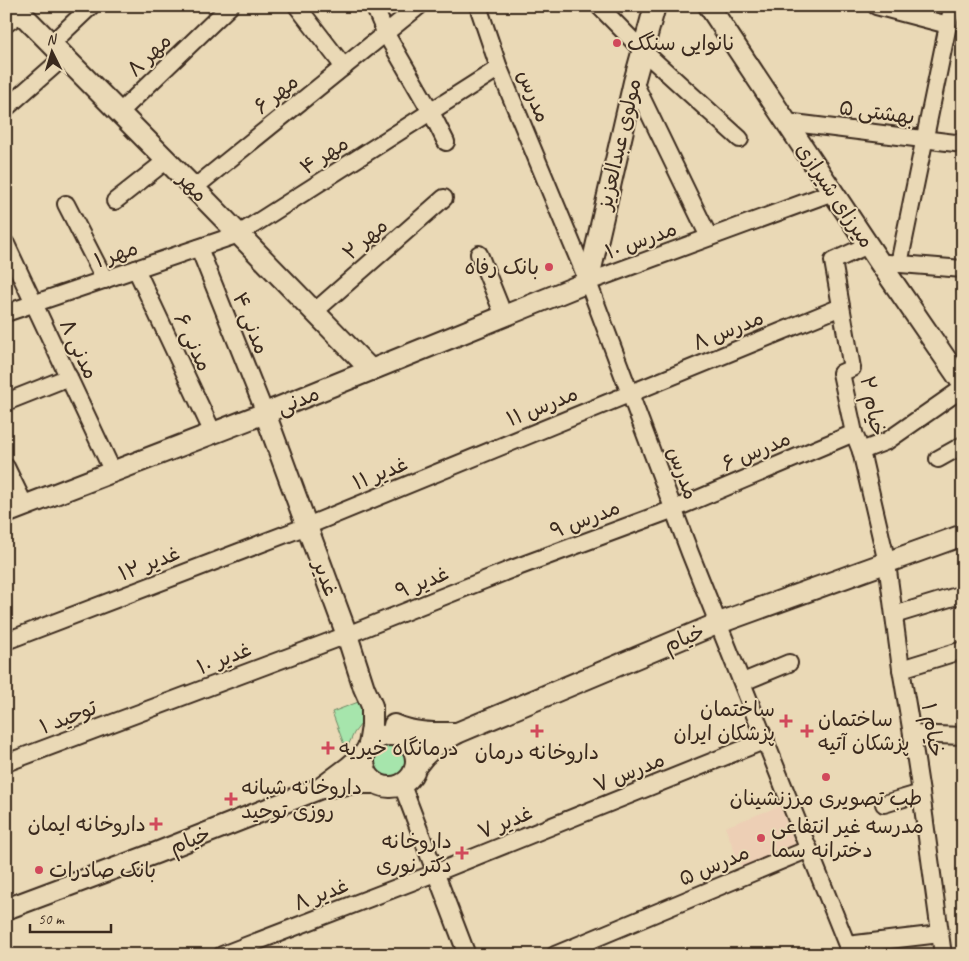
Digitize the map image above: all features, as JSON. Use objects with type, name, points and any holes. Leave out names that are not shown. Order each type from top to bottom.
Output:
[{"type":"main road","name":"مولوی عبدالعزیز","points":[[588,282],[634,82],[655,6]]},
{"type":"main road","name":"میرزای شیرازی","points":[[709,6],[868,245],[889,263],[963,384]]},
{"type":"main road","name":"مهر","points":[[14,15],[57,50],[371,370]]},
{"type":"main road","name":"مدنی","points":[[16,510],[265,413],[588,282]]},
{"type":"main road","name":"غدیر","points":[[265,413],[348,635],[364,688],[372,706],[372,726],[367,749]]},
{"type":"main road","name":"خیام","points":[[417,765],[424,754],[457,733],[719,623],[963,535]]},
{"type":"main road","points":[[372,706],[386,721],[398,727],[425,733],[457,733]]},
{"type":"main road","points":[[392,734],[401,736],[409,741],[417,756],[417,765],[409,780],[402,785],[384,787],[370,778],[365,770],[364,762],[367,749],[375,739],[383,735],[392,734]]},
{"type":"main road","name":"خیام","points":[[6,909],[156,853],[321,788],[349,767],[367,749]]},
{"type":"main road","points":[[321,788],[355,783],[376,783]]},
{"type":"street","points":[[6,108],[57,50],[91,6]]},
{"type":"street","name":"مهر ۸","points":[[119,113],[230,6]]},
{"type":"street","points":[[297,6],[344,67]]},
{"type":"street","points":[[374,6],[386,34],[446,142]]},
{"type":"street","name":"مهر ۶","points":[[194,188],[420,6]]},
{"type":"street","name":"مدرس","points":[[478,6],[500,68],[588,282],[674,509],[849,950]]},
{"type":"street","points":[[599,6],[642,50],[740,139]]},
{"type":"street","points":[[876,6],[948,25]]},
{"type":"street","points":[[953,6],[924,140],[889,263],[963,269]]},
{"type":"street","name":"مهر ۴","points":[[239,234],[500,68]]},
{"type":"street","points":[[634,82],[709,238]]},
{"type":"street","name":"بهشتی ۵","points":[[786,122],[963,144]]},
{"type":"street","points":[[115,201],[167,160]]},
{"type":"street","name":"مدرس ۱۰","points":[[588,282],[833,192]]},
{"type":"street","name":"مهر ۲","points":[[314,312],[444,198]]},
{"type":"street","points":[[66,204],[105,280]]},
{"type":"street","name":"مهر ۱","points":[[6,313],[239,234]]},
{"type":"street","name":"مدنی ۸","points":[[6,244],[113,472]]},
{"type":"street","name":"خیام ۲","points":[[868,245],[833,261],[852,368],[841,373],[887,563]]},
{"type":"street","name":"مدنی ۴","points":[[198,248],[265,413]]},
{"type":"street","points":[[479,254],[504,316]]},
{"type":"street","name":"مدنی ۶","points":[[136,269],[213,433]]},
{"type":"street","name":"مدرس ۸","points":[[631,393],[841,307]]},
{"type":"street","points":[[6,402],[69,377]]},
{"type":"street","points":[[861,451],[887,441],[963,388]]},
{"type":"street","name":"مدرس ۱۱","points":[[469,459],[631,393]]},
{"type":"street","name":"مدرس ۶","points":[[674,509],[854,433]]},
{"type":"street","points":[[938,459],[963,445]]},
{"type":"street","name":"غدیر ۱۱","points":[[307,526],[469,459]]},
{"type":"street","points":[[6,467],[16,510]]},
{"type":"street","name":"مدرس ۹","points":[[512,569],[674,509]]},
{"type":"street","name":"غدیر ۱۲","points":[[6,641],[307,526]]},
{"type":"street","name":"خیام ۱","points":[[887,563],[943,955]]},
{"type":"street","name":"غدیر ۹","points":[[348,635],[512,569]]},
{"type":"street","points":[[894,615],[963,594]]},
{"type":"street","name":"غدیر ۱۰","points":[[116,722],[348,635]]},
{"type":"street","points":[[901,669],[963,650]]},
{"type":"street","points":[[742,682],[789,663]]},
{"type":"street","name":"توحید ۱","points":[[6,763],[116,722]]},
{"type":"street","points":[[912,734],[963,736]]},
{"type":"street","name":"مدرس ۷","points":[[591,810],[766,740]]},
{"type":"street","points":[[402,785],[467,955]]},
{"type":"street","points":[[884,804],[921,793]]},
{"type":"street","name":"غدیر ۷","points":[[436,873],[591,810]]},
{"type":"street","name":"مدرس ۵","points":[[555,955],[809,848]]},
{"type":"street","name":"غدیر ۸","points":[[222,955],[436,873]]},
{"type":"street","points":[[849,950],[940,934]]},
{"type":"shaded area","name":"مدرسه غیر انتفاعی دخترانه سما","points":[[780,806],[797,849],[742,870],[725,827]]},
{"type":"green space","points":[[361,701],[364,720],[354,733],[346,750],[332,712]]},
{"type":"green space","points":[[390,741],[403,747],[409,760],[403,773],[390,779],[377,773],[371,760],[377,747]]},
{"type":"place","name":"نانوایی سنگک","points":[[617,43]]},
{"type":"place","name":"بانک رفاه","points":[[549,267]]},
{"type":"place","name":"ساختمان پزشکان ایران","points":[[786,721]]},
{"type":"place","name":"داروخانه درمان","points":[[537,731]]},
{"type":"place","name":"ساختمان پزشکان آتیه","points":[[807,731]]},
{"type":"place","name":"درمانگاه خیریه","points":[[328,748]]},
{"type":"place","name":"طب تصویری مرزنشینان","points":[[826,777]]},
{"type":"place","name":"داروخانه شبانه روزی توحید","points":[[231,799]]},
{"type":"place","name":"داروخانه ایمان","points":[[156,824]]},
{"type":"place","name":"مدرسه غیر انتفاعی دخترانه سما","points":[[761,838]]},
{"type":"place","name":"داروخانه دکتر نوری","points":[[462,853]]},
{"type":"place","name":"بانک صادرات","points":[[39,870]]}]
